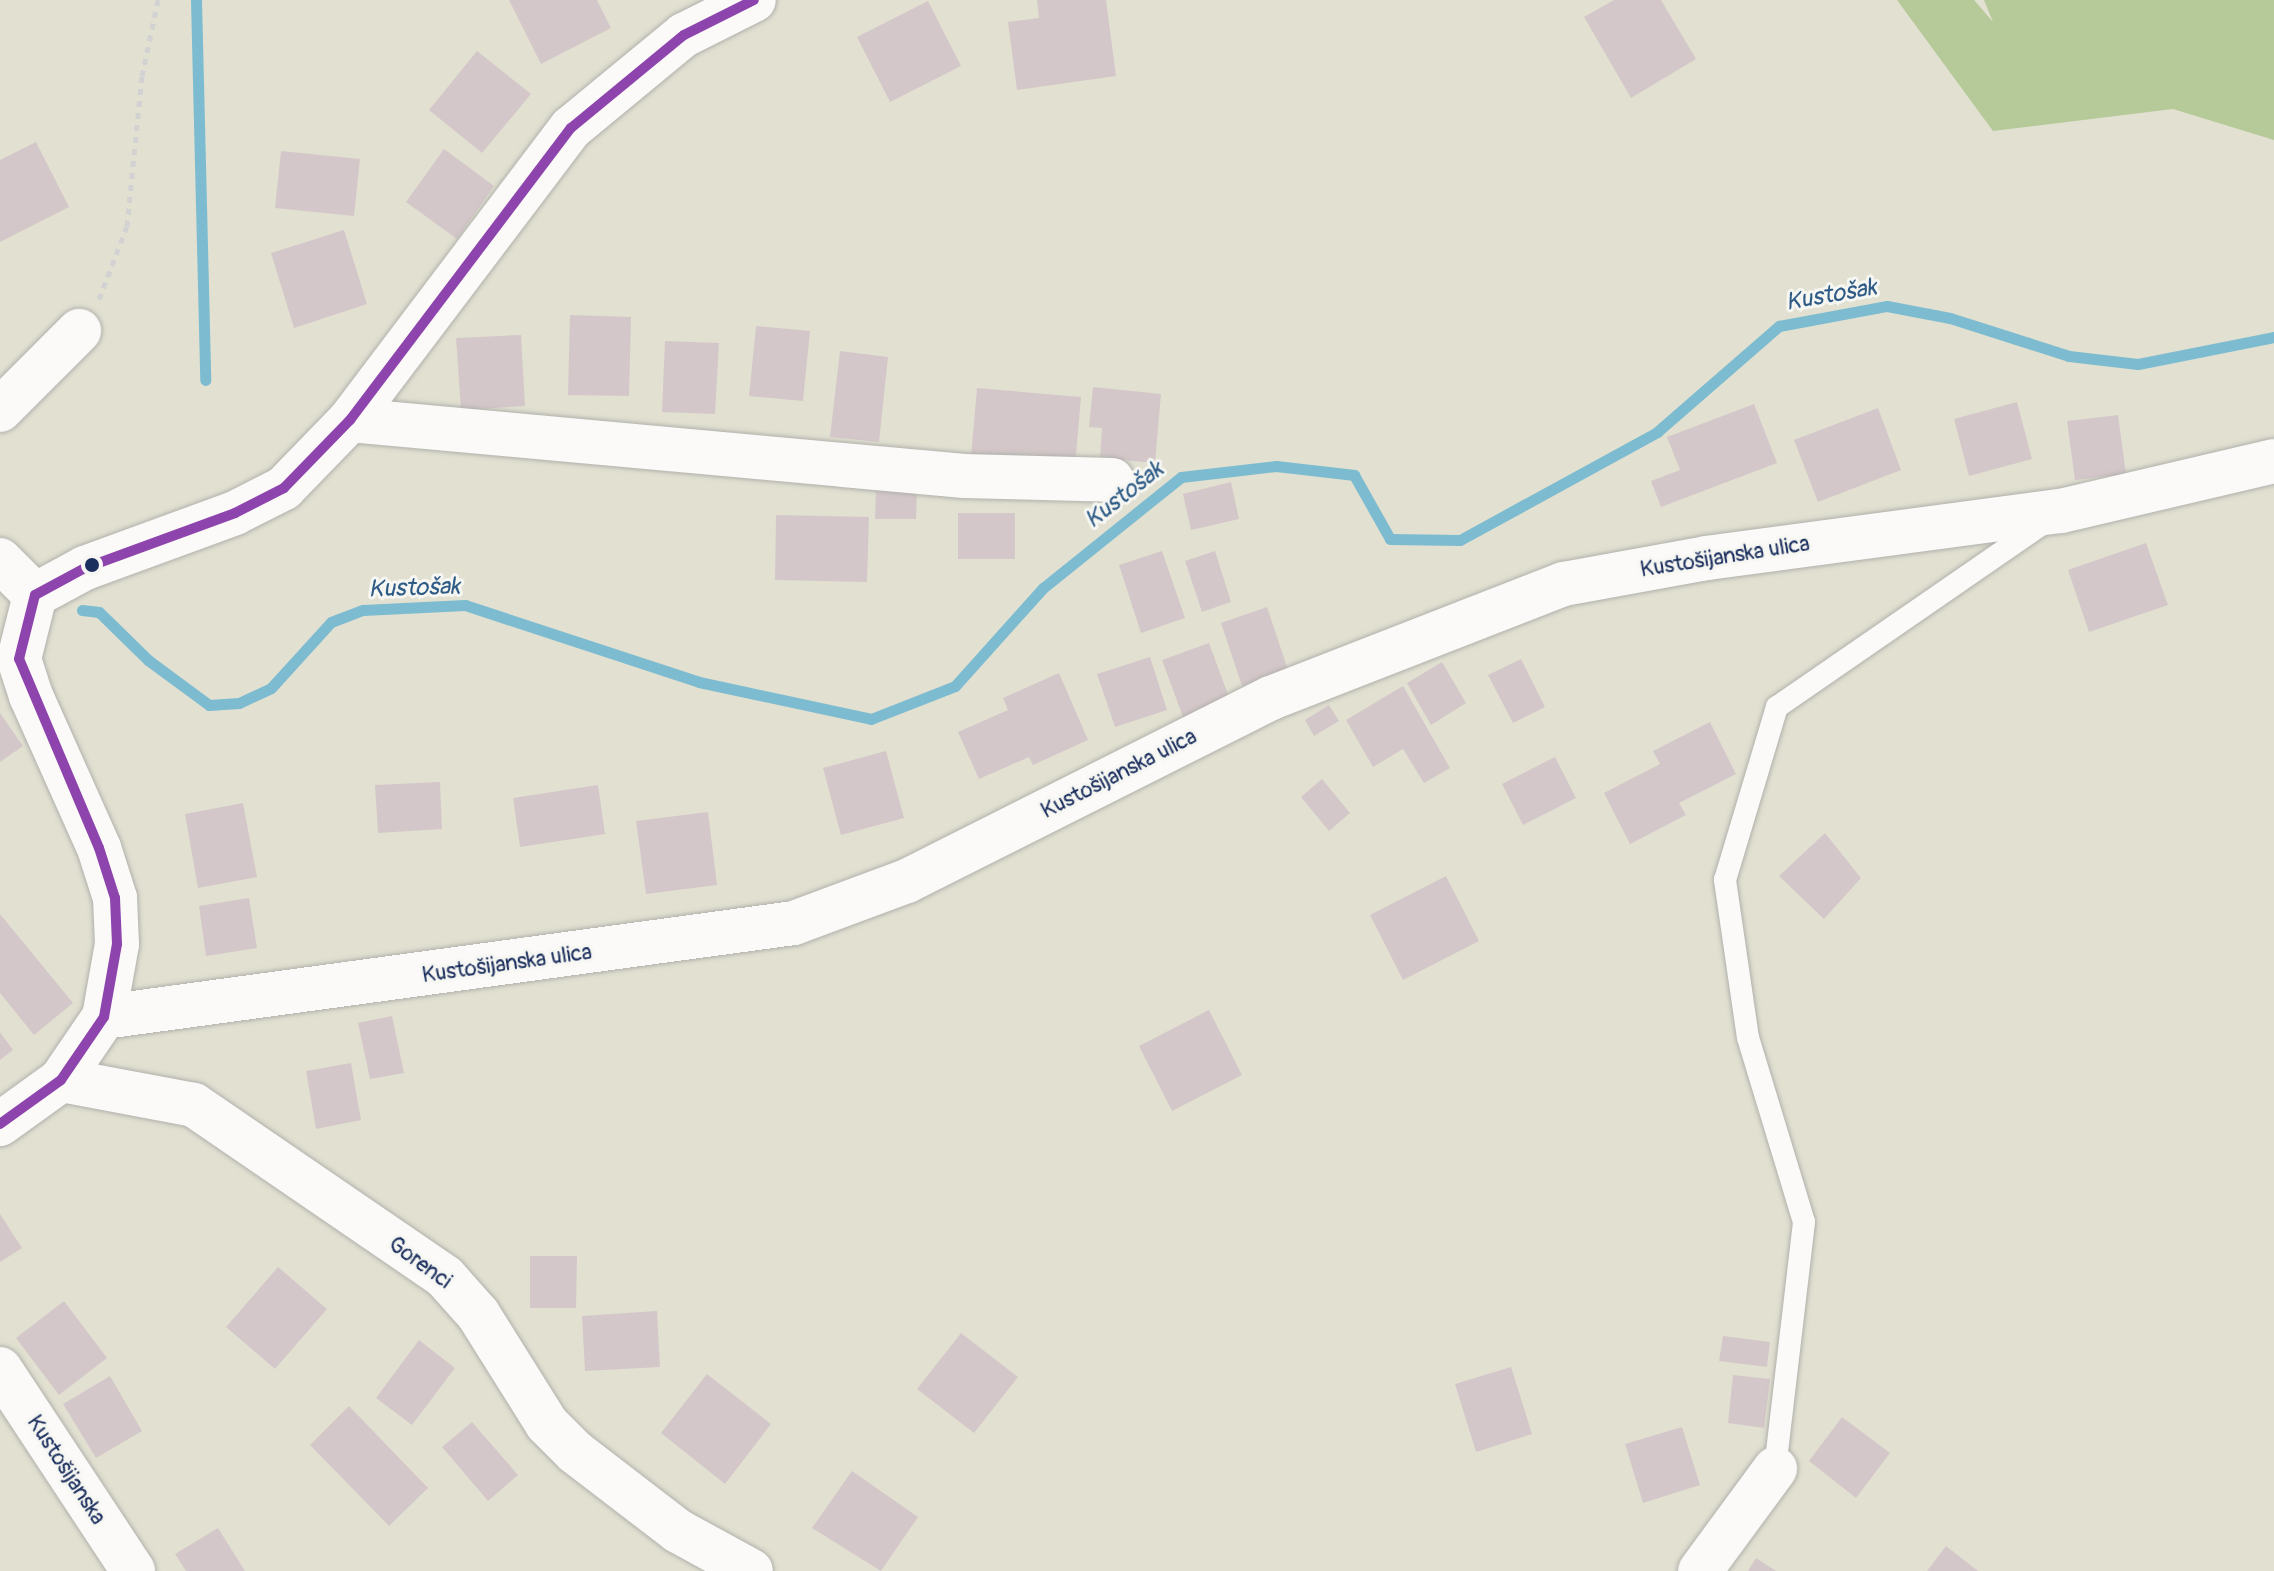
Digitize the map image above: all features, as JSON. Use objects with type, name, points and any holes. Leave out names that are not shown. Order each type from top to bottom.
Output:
[{"type":"street","points":[[0,1124],[61,1080],[104,1017],[117,944],[115,898],[19,659],[35,595],[85,568],[235,513],[284,488],[350,420],[571,128],[684,35],[754,0]]},
{"type":"street","points":[[0,410],[79,331]]},
{"type":"street","points":[[350,420],[964,476],[1112,480]]},
{"type":"street","name":"Kustošijanska ulica","points":[[104,1017],[794,923],[907,881],[1271,698],[1564,584],[1707,558],[2061,511],[2274,461]]},
{"type":"street","points":[[0,560],[35,595]]},
{"type":"street","name":"Gorenci","points":[[61,1080],[194,1105],[445,1277],[478,1314],[547,1424],[575,1452],[678,1531],[737,1568]]},
{"type":"street","name":"Kustošijanska","points":[[0,1369],[133,1571]]},
{"type":"street","points":[[1700,1571],[1775,1469]]},
{"type":"lane","points":[[1775,1469],[1804,1222],[1748,1038],[1725,880],[1777,707],[2061,511]]},
{"type":"path","points":[[79,331],[107,284],[127,226],[142,76],[158,0]]},
{"type":"green space","points":[[1897,0],[1974,0],[1993,22],[1984,0],[2274,0],[2274,140],[2173,109],[1993,131]]},
{"type":"building","points":[[509,0],[597,0],[611,28],[541,64]]},
{"type":"building","points":[[1037,0],[1106,0],[1116,76],[1017,90],[1008,22],[1039,18]]},
{"type":"building","points":[[1614,0],[1661,0],[1696,59],[1631,98],[1584,17]]},
{"type":"building","points":[[928,1],[961,66],[890,102],[857,37]]},
{"type":"building","points":[[477,51],[531,94],[482,153],[429,110]]},
{"type":"building","points":[[36,142],[69,207],[0,242],[0,160]]},
{"type":"building","points":[[444,149],[494,186],[457,239],[406,202]]},
{"type":"building","points":[[281,151],[360,159],[354,216],[275,208]]},
{"type":"building","points":[[344,230],[367,304],[294,328],[271,253]]},
{"type":"building","points":[[570,315],[631,317],[629,396],[568,395]]},
{"type":"building","points":[[756,326],[810,331],[803,401],[749,396]]},
{"type":"building","points":[[521,335],[525,406],[461,410],[456,338]]},
{"type":"building","points":[[665,341],[719,343],[715,414],[662,412]]},
{"type":"building","points":[[840,351],[888,357],[879,442],[830,437]]},
{"type":"building","points":[[1093,387],[1161,394],[1155,463],[1100,458],[1102,428],[1089,427]]},
{"type":"building","points":[[977,388],[1081,397],[1075,467],[971,457]]},
{"type":"building","points":[[2017,402],[2032,459],[1969,476],[1954,419]]},
{"type":"building","points":[[1754,404],[1777,463],[1661,507],[1651,481],[1680,470],[1667,437]]},
{"type":"building","points":[[1878,408],[1901,470],[1818,502],[1794,440]]},
{"type":"building","points":[[2118,415],[2126,474],[2075,480],[2067,421]]},
{"type":"building","points":[[1231,482],[1239,519],[1191,530],[1183,494]]},
{"type":"building","points":[[876,488],[917,489],[916,519],[875,519]]},
{"type":"building","points":[[958,513],[1015,513],[1015,559],[958,559]]},
{"type":"building","points":[[776,515],[869,517],[867,582],[775,580]]},
{"type":"building","points":[[2146,543],[2168,605],[2089,632],[2068,570]]},
{"type":"building","points":[[1162,551],[1185,618],[1141,633],[1119,565]]},
{"type":"building","points":[[1215,551],[1231,602],[1202,612],[1185,561]]},
{"type":"building","points":[[1267,607],[1288,670],[1242,686],[1221,623]]},
{"type":"building","points":[[1209,643],[1230,700],[1183,717],[1162,660]]},
{"type":"building","points":[[1150,657],[1167,710],[1115,727],[1097,674]]},
{"type":"building","points":[[1521,659],[1545,707],[1513,723],[1488,675]]},
{"type":"building","points":[[1442,662],[1466,703],[1431,725],[1407,683]]},
{"type":"building","points":[[1059,673],[1088,740],[1033,765],[1029,757],[979,779],[958,732],[1008,710],[1003,698]]},
{"type":"building","points":[[1403,686],[1450,768],[1424,783],[1403,749],[1373,767],[1346,720]]},
{"type":"building","points":[[1329,705],[1339,721],[1314,736],[1305,720]]},
{"type":"building","points":[[0,713],[23,746],[0,762]]},
{"type":"building","points":[[1710,722],[1736,774],[1679,803],[1686,815],[1630,844],[1604,793],[1660,764],[1653,751]]},
{"type":"building","points":[[886,751],[904,818],[841,835],[823,768]]},
{"type":"building","points":[[1555,757],[1576,798],[1523,825],[1502,784]]},
{"type":"building","points":[[1322,779],[1350,813],[1329,831],[1301,797]]},
{"type":"building","points":[[440,782],[442,829],[378,833],[375,785]]},
{"type":"building","points":[[598,785],[605,834],[520,847],[513,798]]},
{"type":"building","points":[[243,803],[257,877],[198,888],[185,814]]},
{"type":"building","points":[[708,812],[717,885],[646,894],[636,821]]},
{"type":"building","points":[[1825,833],[1861,878],[1824,919],[1779,876]]},
{"type":"building","points":[[1446,876],[1479,941],[1403,980],[1370,915]]},
{"type":"building","points":[[249,898],[257,948],[206,956],[199,906]]},
{"type":"building","points":[[0,914],[73,1003],[34,1035],[0,993]]},
{"type":"building","points":[[1209,1010],[1242,1075],[1172,1111],[1139,1046]]},
{"type":"building","points":[[392,1016],[404,1073],[370,1079],[358,1023]]},
{"type":"building","points":[[0,1032],[13,1050],[0,1060]]},
{"type":"building","points":[[351,1063],[361,1120],[316,1129],[306,1071]]},
{"type":"building","points":[[0,1214],[22,1248],[0,1262]]},
{"type":"building","points":[[530,1256],[577,1256],[576,1308],[530,1308]]},
{"type":"building","points":[[278,1267],[327,1309],[275,1369],[226,1327]]},
{"type":"building","points":[[64,1301],[107,1358],[59,1395],[16,1338]]},
{"type":"building","points":[[657,1311],[660,1367],[585,1371],[582,1316]]},
{"type":"building","points":[[961,1333],[1018,1377],[974,1433],[917,1389]]},
{"type":"building","points":[[1723,1336],[1770,1342],[1767,1367],[1719,1361]]},
{"type":"building","points":[[419,1340],[455,1368],[412,1425],[376,1398]]},
{"type":"building","points":[[1511,1367],[1532,1434],[1476,1452],[1455,1384]]},
{"type":"building","points":[[707,1374],[771,1424],[725,1484],[661,1433]]},
{"type":"building","points":[[1733,1375],[1770,1379],[1764,1428],[1728,1423]]},
{"type":"building","points":[[110,1376],[142,1431],[96,1458],[63,1404]]},
{"type":"building","points":[[349,1406],[428,1488],[389,1526],[310,1445]]},
{"type":"building","points":[[1842,1417],[1890,1453],[1856,1498],[1809,1461]]},
{"type":"building","points":[[472,1422],[518,1475],[488,1501],[442,1447]]},
{"type":"building","points":[[1682,1427],[1700,1485],[1643,1503],[1625,1444]]},
{"type":"building","points":[[852,1471],[918,1517],[881,1571],[812,1528]]},
{"type":"building","points":[[218,1528],[245,1571],[186,1571],[175,1554]]},
{"type":"building","points":[[1946,1546],[1978,1571],[1927,1571]]},
{"type":"building","points":[[1756,1558],[1776,1571],[1748,1571]]},
{"type":"waterway","points":[[196,0],[205,380]]},
{"type":"waterway","name":"Kustošak","points":[[82,610],[99,612],[148,660],[209,705],[239,703],[271,688],[331,622],[363,610],[465,605],[699,682],[871,719],[955,686],[1043,588],[1181,477],[1276,466],[1354,475],[1390,539],[1460,540],[1657,432],[1779,326],[1887,306],[1950,318],[2069,356],[2138,364],[2274,337]]},
{"type":"transit line","points":[[0,1124],[61,1080],[104,1017],[117,944],[115,898],[99,848],[19,659],[35,595],[85,568],[235,513],[284,488],[350,420],[571,128],[684,35],[754,0]]}]
